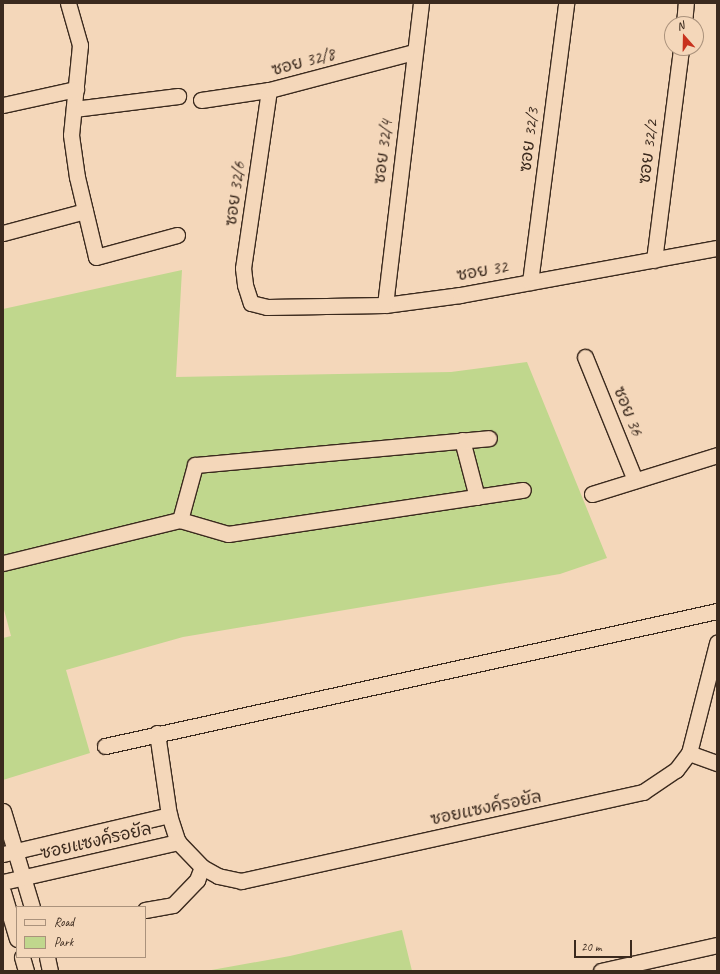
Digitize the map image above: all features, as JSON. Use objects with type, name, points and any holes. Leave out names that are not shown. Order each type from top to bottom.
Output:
[{"type":"street","points":[[68,3],[80,45],[71,134],[85,211],[96,258],[177,235]]},
{"type":"street","name":"ซอย 32/4","points":[[385,305],[421,3]]},
{"type":"street","name":"ซอย 32/3","points":[[530,282],[566,3]]},
{"type":"street","points":[[685,16],[686,3]]},
{"type":"street","name":"ซอย 32/8","points":[[201,100],[269,90],[414,52]]},
{"type":"street","name":"ซอย 32/2","points":[[654,260],[680,56]]},
{"type":"street","points":[[3,105],[76,89]]},
{"type":"street","name":"ซอย 32/6","points":[[251,303],[245,285],[244,268],[269,90]]},
{"type":"street","points":[[74,109],[178,96]]},
{"type":"street","points":[[3,233],[85,211]]},
{"type":"street","name":"ซอย 32","points":[[251,303],[267,308],[385,305],[530,282],[717,248]]},
{"type":"street","name":"ซอย 36","points":[[585,357],[636,480]]},
{"type":"street","points":[[180,520],[195,465],[489,438]]},
{"type":"street","points":[[462,440],[477,497]]},
{"type":"street","points":[[592,494],[717,455]]},
{"type":"street","points":[[3,563],[180,520],[228,534],[523,490]]},
{"type":"street","points":[[105,746],[157,733],[717,611]]},
{"type":"street","name":"ซอยแซงค์รอยัล","points":[[157,733],[169,815],[178,842],[202,867],[218,876],[241,881],[643,792],[676,770],[689,753],[717,643]]},
{"type":"street","points":[[689,753],[717,763]]},
{"type":"street","points":[[3,811],[9,853],[23,877],[32,906]]},
{"type":"street","name":"ซอยแซงค์รอยัล","points":[[9,853],[169,815]]},
{"type":"street","name":"ซอยแซงค์รอยัล","points":[[3,882],[178,842]]},
{"type":"street","points":[[146,910],[173,905],[197,880],[202,867]]},
{"type":"street","points":[[3,892],[16,936]]},
{"type":"street","points":[[605,970],[717,945]]},
{"type":"street","points":[[22,958],[26,971]]},
{"type":"street","points":[[47,958],[50,971]]},
{"type":"green space","points":[[182,270],[176,377],[451,372],[527,362],[607,558],[560,574],[183,637],[66,670],[90,753],[3,780],[3,638],[11,636],[3,606],[3,309]]},
{"type":"green space","points":[[402,930],[412,971],[206,971],[290,956]]}]
